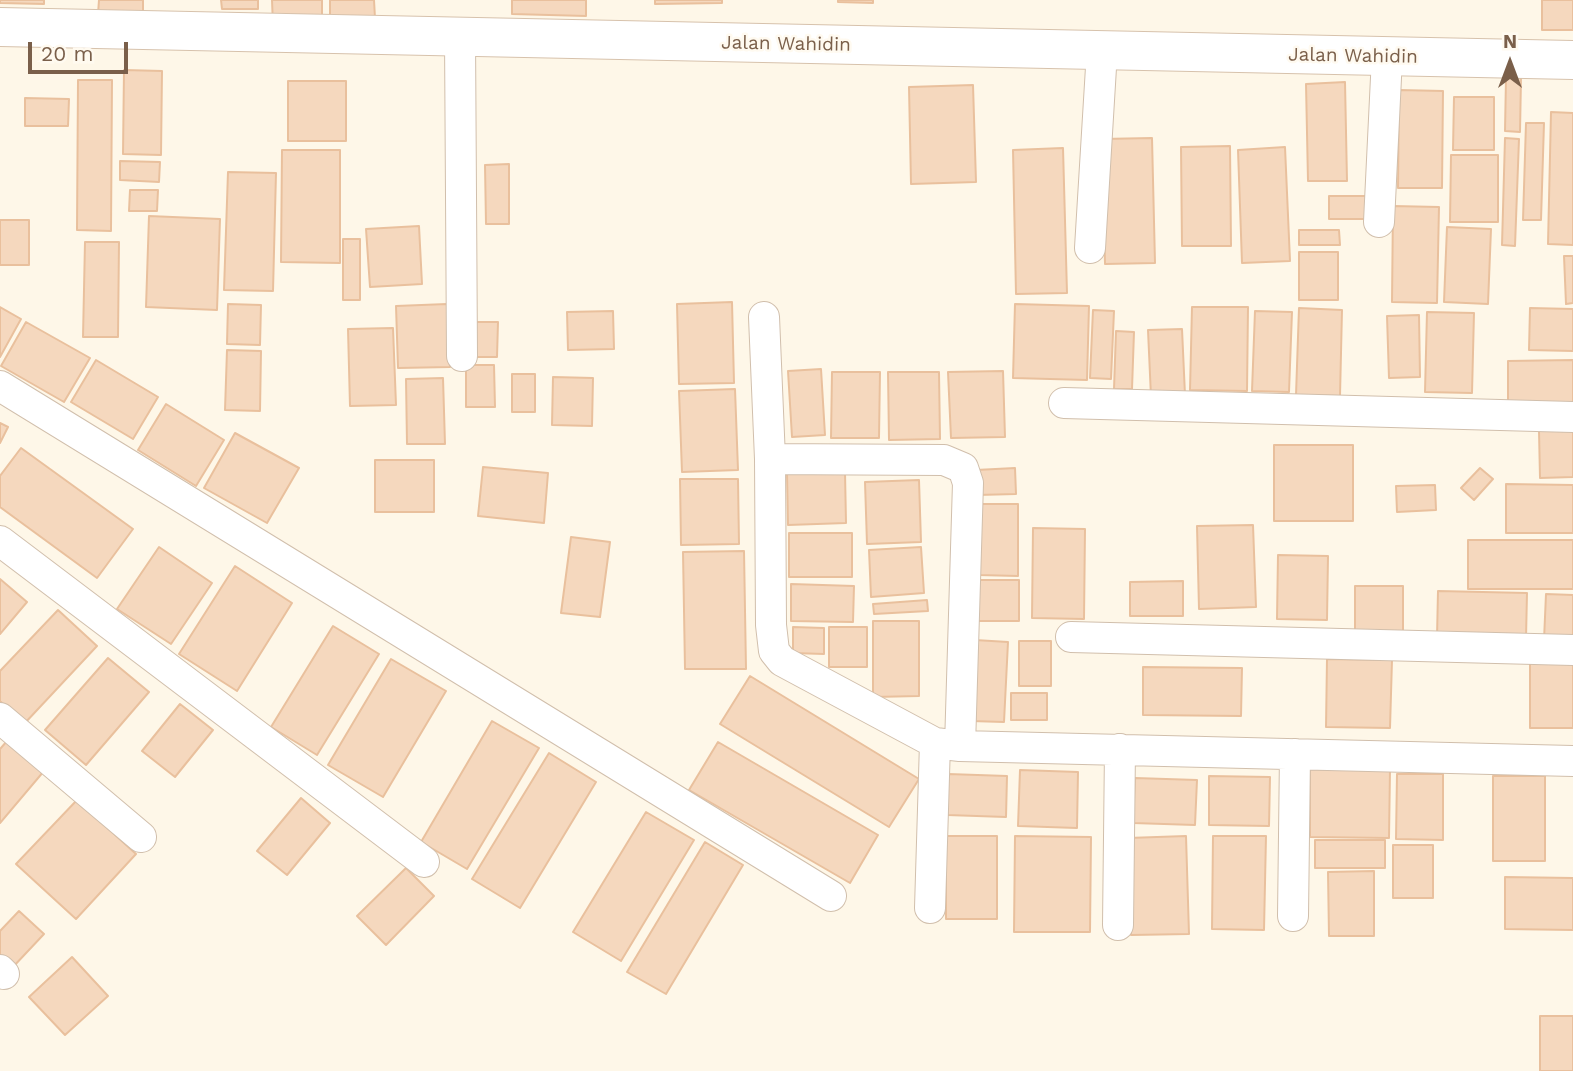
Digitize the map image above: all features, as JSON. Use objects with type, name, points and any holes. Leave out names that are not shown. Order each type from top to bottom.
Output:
[{"type":"street","name":"Jalan Wahidin","points":[[0,27],[1573,60]]},
{"type":"street","points":[[460,36],[462,356]]},
{"type":"street","points":[[1090,248],[1102,51]]},
{"type":"street","points":[[1379,222],[1387,57]]},
{"type":"street","points":[[764,317],[770,459],[771,625],[775,651],[782,661],[948,744],[1573,761]]},
{"type":"street","points":[[0,386],[831,896]]},
{"type":"street","points":[[1064,403],[1573,417]]},
{"type":"street","points":[[770,459],[944,460],[963,468],[968,483],[948,744],[930,908]]},
{"type":"street","points":[[0,541],[424,862]]},
{"type":"street","points":[[1071,637],[1573,650]]},
{"type":"street","points":[[0,718],[141,837]]},
{"type":"street","points":[[1118,925],[1120,749]]},
{"type":"street","points":[[1293,916],[1295,754]]},
{"type":"building","points":[[0,0],[44,0],[44,4],[0,3]]},
{"type":"building","points":[[99,0],[143,0],[143,15],[98,14]]},
{"type":"building","points":[[221,0],[258,0],[258,9],[222,9]]},
{"type":"building","points":[[272,0],[322,0],[322,25],[273,26]]},
{"type":"building","points":[[330,0],[374,0],[375,18],[330,19]]},
{"type":"building","points":[[512,0],[586,0],[586,16],[512,14]]},
{"type":"building","points":[[655,0],[722,0],[722,3],[655,4]]},
{"type":"building","points":[[873,0],[873,3],[838,2]]},
{"type":"building","points":[[1542,0],[1573,0],[1573,30],[1542,30]]},
{"type":"building","points":[[124,70],[162,71],[161,155],[123,154]]},
{"type":"building","points":[[1506,78],[1521,78],[1520,132],[1505,131]]},
{"type":"building","points":[[78,80],[112,80],[111,231],[77,230]]},
{"type":"building","points":[[288,81],[346,81],[346,141],[288,141]]},
{"type":"building","points":[[1345,82],[1347,181],[1308,181],[1306,84]]},
{"type":"building","points":[[973,85],[976,182],[911,184],[909,87]]},
{"type":"building","points":[[1399,90],[1443,91],[1442,188],[1398,188]]},
{"type":"building","points":[[1454,97],[1494,97],[1494,150],[1453,150]]},
{"type":"building","points":[[25,98],[69,99],[68,126],[25,126]]},
{"type":"building","points":[[1551,112],[1573,113],[1573,245],[1548,244]]},
{"type":"building","points":[[1526,123],[1544,123],[1541,220],[1523,220]]},
{"type":"building","points":[[1152,138],[1155,263],[1105,264],[1102,139]]},
{"type":"building","points":[[1505,138],[1519,139],[1515,246],[1502,245]]},
{"type":"building","points":[[1230,146],[1231,246],[1182,246],[1181,147]]},
{"type":"building","points":[[1285,147],[1290,261],[1242,263],[1238,150]]},
{"type":"building","points":[[1063,148],[1067,293],[1016,294],[1013,150]]},
{"type":"building","points":[[282,150],[340,150],[340,263],[281,262]]},
{"type":"building","points":[[1451,155],[1498,155],[1498,222],[1450,222]]},
{"type":"building","points":[[120,161],[160,162],[159,182],[120,180]]},
{"type":"building","points":[[509,164],[509,224],[486,224],[485,165]]},
{"type":"building","points":[[228,172],[276,173],[273,291],[224,290]]},
{"type":"building","points":[[130,190],[158,190],[157,211],[129,211]]},
{"type":"building","points":[[1329,196],[1376,196],[1376,219],[1329,219]]},
{"type":"building","points":[[1393,206],[1439,207],[1437,303],[1392,302]]},
{"type":"building","points":[[149,216],[220,219],[217,310],[146,307]]},
{"type":"building","points":[[0,220],[29,220],[29,265],[0,265]]},
{"type":"building","points":[[419,226],[422,284],[370,287],[366,229]]},
{"type":"building","points":[[1447,227],[1491,229],[1488,304],[1444,302]]},
{"type":"building","points":[[1299,230],[1339,230],[1340,245],[1299,245]]},
{"type":"building","points":[[343,239],[360,239],[360,300],[343,300]]},
{"type":"building","points":[[85,242],[119,242],[118,337],[83,337]]},
{"type":"building","points":[[1299,252],[1338,252],[1338,300],[1299,300]]},
{"type":"building","points":[[1564,256],[1573,256],[1573,303],[1566,304]]},
{"type":"building","points":[[732,302],[734,383],[679,384],[677,304]]},
{"type":"building","points":[[228,304],[261,305],[260,345],[227,344]]},
{"type":"building","points":[[447,304],[450,367],[398,368],[396,306]]},
{"type":"building","points":[[1015,304],[1089,306],[1087,380],[1013,378]]},
{"type":"building","points":[[0,307],[21,319],[0,357]]},
{"type":"building","points":[[1192,307],[1248,307],[1247,391],[1190,390]]},
{"type":"building","points":[[1299,308],[1342,310],[1340,396],[1296,395]]},
{"type":"building","points":[[1530,308],[1573,309],[1573,351],[1529,350]]},
{"type":"building","points":[[1093,310],[1114,311],[1111,379],[1090,378]]},
{"type":"building","points":[[613,311],[614,349],[568,350],[567,312]]},
{"type":"building","points":[[1255,311],[1292,312],[1289,392],[1252,391]]},
{"type":"building","points":[[1427,312],[1474,313],[1472,393],[1425,392]]},
{"type":"building","points":[[1419,315],[1420,377],[1389,378],[1387,316]]},
{"type":"building","points":[[26,322],[90,358],[64,402],[1,366]]},
{"type":"building","points":[[468,322],[498,322],[497,357],[468,357]]},
{"type":"building","points":[[393,328],[396,405],[350,406],[348,329]]},
{"type":"building","points":[[1182,329],[1185,395],[1151,397],[1148,330]]},
{"type":"building","points":[[1116,331],[1134,332],[1132,389],[1114,389]]},
{"type":"building","points":[[227,350],[261,351],[260,411],[225,410]]},
{"type":"building","points":[[96,360],[158,397],[133,439],[71,402]]},
{"type":"building","points":[[1573,360],[1573,406],[1508,407],[1508,361]]},
{"type":"building","points":[[466,365],[494,365],[495,407],[466,407]]},
{"type":"building","points":[[821,369],[825,435],[792,437],[788,371]]},
{"type":"building","points":[[1003,371],[1005,437],[951,438],[948,372]]},
{"type":"building","points":[[832,372],[880,372],[879,438],[831,438]]},
{"type":"building","points":[[888,372],[939,372],[940,439],[889,440]]},
{"type":"building","points":[[512,374],[535,374],[535,412],[512,412]]},
{"type":"building","points":[[553,377],[593,378],[592,426],[552,425]]},
{"type":"building","points":[[443,378],[445,444],[407,444],[406,379]]},
{"type":"building","points":[[735,389],[738,470],[682,472],[679,391]]},
{"type":"building","points":[[166,404],[224,440],[196,486],[138,450]]},
{"type":"building","points":[[0,423],[8,427],[0,443]]},
{"type":"building","points":[[1539,431],[1573,431],[1573,477],[1540,478]]},
{"type":"building","points":[[235,433],[299,468],[267,523],[204,488]]},
{"type":"building","points":[[1274,445],[1353,445],[1353,521],[1274,521]]},
{"type":"building","points":[[21,448],[133,529],[97,578],[0,507],[0,476]]},
{"type":"building","points":[[375,460],[434,460],[434,512],[375,512]]},
{"type":"building","points":[[483,467],[548,473],[544,523],[478,516]]},
{"type":"building","points":[[1015,468],[1016,494],[977,495],[976,470]]},
{"type":"building","points":[[1480,468],[1493,479],[1474,500],[1461,488]]},
{"type":"building","points":[[845,472],[846,523],[788,525],[787,473]]},
{"type":"building","points":[[680,479],[738,479],[739,544],[681,545]]},
{"type":"building","points":[[919,480],[921,542],[867,544],[865,482]]},
{"type":"building","points":[[1506,484],[1573,485],[1573,533],[1506,533]]},
{"type":"building","points":[[1435,485],[1436,510],[1397,512],[1396,486]]},
{"type":"building","points":[[979,504],[1018,504],[1018,576],[978,575]]},
{"type":"building","points":[[1253,525],[1256,607],[1199,609],[1197,526]]},
{"type":"building","points":[[1033,528],[1085,529],[1084,619],[1032,618]]},
{"type":"building","points":[[789,533],[852,533],[852,577],[789,577]]},
{"type":"building","points":[[571,537],[610,542],[600,617],[561,613]]},
{"type":"building","points":[[1468,540],[1573,540],[1573,589],[1468,589]]},
{"type":"building","points":[[159,547],[212,583],[171,644],[117,609]]},
{"type":"building","points":[[921,547],[924,593],[871,597],[869,550]]},
{"type":"building","points":[[744,551],[746,669],[685,669],[683,552]]},
{"type":"building","points":[[1278,555],[1328,556],[1327,620],[1277,619]]},
{"type":"building","points":[[235,566],[292,603],[237,691],[179,654]]},
{"type":"building","points":[[0,579],[27,602],[0,634]]},
{"type":"building","points":[[977,580],[1019,580],[1019,621],[977,621]]},
{"type":"building","points":[[1183,581],[1183,616],[1130,616],[1130,582]]},
{"type":"building","points":[[791,584],[854,586],[853,622],[791,621]]},
{"type":"building","points":[[1355,586],[1403,586],[1403,632],[1355,632]]},
{"type":"building","points":[[1438,591],[1527,593],[1526,638],[1437,637]]},
{"type":"building","points":[[1546,594],[1573,595],[1573,641],[1544,640]]},
{"type":"building","points":[[927,600],[928,611],[874,614],[873,604]]},
{"type":"building","points":[[58,610],[97,646],[24,724],[0,701],[0,671]]},
{"type":"building","points":[[873,621],[919,621],[919,696],[873,697]]},
{"type":"building","points":[[333,626],[379,654],[317,755],[271,727]]},
{"type":"building","points":[[793,627],[824,628],[824,654],[793,653]]},
{"type":"building","points":[[829,627],[867,627],[867,667],[829,667]]},
{"type":"building","points":[[975,640],[1008,642],[1004,722],[971,721]]},
{"type":"building","points":[[1019,641],[1051,641],[1051,686],[1019,686]]},
{"type":"building","points":[[108,658],[149,692],[86,765],[45,730]]},
{"type":"building","points":[[391,659],[446,691],[383,797],[328,765]]},
{"type":"building","points":[[1327,659],[1392,660],[1390,728],[1326,727]]},
{"type":"building","points":[[1530,660],[1573,660],[1573,728],[1530,728]]},
{"type":"building","points":[[1143,667],[1242,668],[1241,716],[1143,715]]},
{"type":"building","points":[[750,676],[919,779],[889,827],[720,724]]},
{"type":"building","points":[[1011,693],[1047,693],[1047,720],[1011,720]]},
{"type":"building","points":[[180,704],[213,730],[175,777],[142,751]]},
{"type":"building","points":[[492,721],[539,748],[467,869],[421,842]]},
{"type":"building","points":[[7,741],[44,771],[0,823],[0,749]]},
{"type":"building","points":[[718,742],[878,835],[850,883],[689,790]]},
{"type":"building","points":[[549,753],[596,782],[520,908],[472,879]]},
{"type":"building","points":[[1310,769],[1390,770],[1389,838],[1310,837]]},
{"type":"building","points":[[1020,770],[1078,772],[1077,828],[1018,826]]},
{"type":"building","points":[[948,774],[1007,776],[1006,817],[947,815]]},
{"type":"building","points":[[1397,774],[1443,774],[1443,840],[1396,839]]},
{"type":"building","points":[[1209,776],[1270,777],[1269,826],[1209,825]]},
{"type":"building","points":[[1493,776],[1545,776],[1545,861],[1493,861]]},
{"type":"building","points":[[1135,778],[1197,780],[1195,825],[1133,823]]},
{"type":"building","points":[[301,798],[330,823],[287,875],[257,851]]},
{"type":"building","points":[[77,800],[136,854],[76,919],[16,864]]},
{"type":"building","points":[[646,812],[694,840],[621,961],[573,932]]},
{"type":"building","points":[[946,836],[997,836],[997,919],[946,919]]},
{"type":"building","points":[[1015,836],[1091,837],[1090,932],[1014,932]]},
{"type":"building","points":[[1186,836],[1189,934],[1131,935],[1128,838]]},
{"type":"building","points":[[1213,836],[1266,836],[1264,930],[1212,929]]},
{"type":"building","points":[[1315,840],[1385,840],[1385,868],[1315,868]]},
{"type":"building","points":[[705,842],[743,865],[666,994],[627,972]]},
{"type":"building","points":[[1393,845],[1433,845],[1433,898],[1393,898]]},
{"type":"building","points":[[406,868],[434,896],[386,945],[357,916]]},
{"type":"building","points":[[1374,871],[1374,936],[1329,936],[1328,872]]},
{"type":"building","points":[[1505,877],[1573,878],[1573,930],[1505,929]]},
{"type":"building","points":[[19,911],[44,934],[12,968],[0,957],[0,931]]},
{"type":"building","points":[[72,957],[108,996],[65,1035],[29,997]]},
{"type":"building","points":[[1540,1016],[1573,1016],[1573,1071],[1540,1071]]}]
